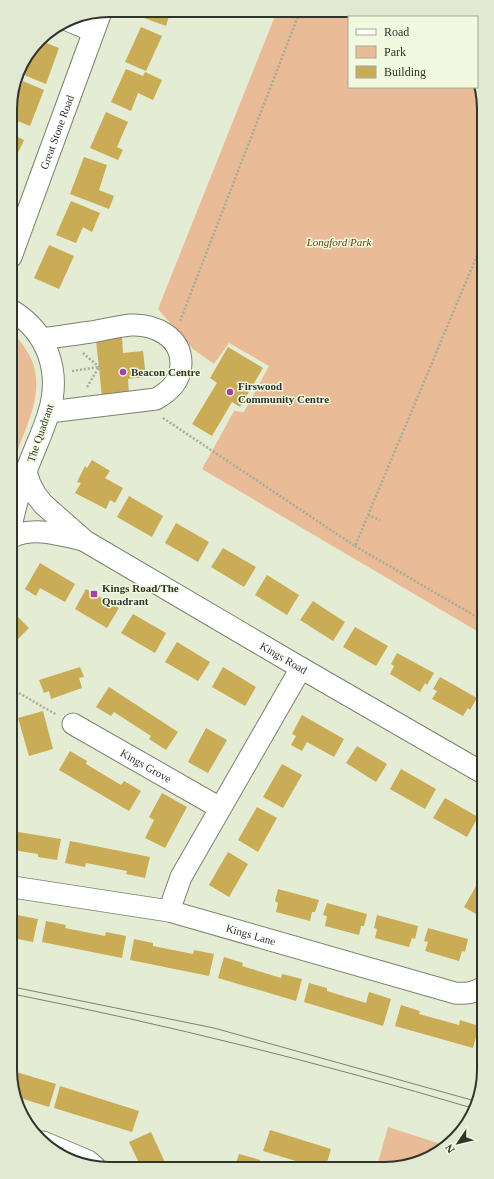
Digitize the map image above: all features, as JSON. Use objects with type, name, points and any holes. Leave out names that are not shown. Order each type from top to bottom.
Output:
[{"type":"street","name":"Great Stone Road","points":[[17,238],[99,18]]},
{"type":"street","points":[[75,24],[93,31]]},
{"type":"street","name":"The Quadrant","points":[[17,314],[35,330],[42,339],[53,372],[53,393],[49,412],[26,472],[17,488]]},
{"type":"street","points":[[42,339],[131,325],[150,327],[166,334],[172,340],[177,346],[181,362],[175,385],[156,399],[49,412]]},
{"type":"street","name":"Kings Road","points":[[26,472],[30,484],[43,504],[86,541],[477,770]]},
{"type":"street","name":"Kings Road","points":[[17,535],[33,531],[86,541]]},
{"type":"street","points":[[169,911],[181,877],[301,668]]},
{"type":"street","name":"Kings Grove","points":[[72,724],[220,808]]},
{"type":"street","name":"Kings Lane","points":[[17,888],[169,911],[455,993],[466,994],[477,990]]},
{"type":"path","points":[[172,340],[298,17]]},
{"type":"path","points":[[355,546],[477,256]]},
{"type":"path","points":[[70,372],[99,367],[92,380],[83,391]]},
{"type":"path","points":[[139,402],[355,546],[477,617]]},
{"type":"path","points":[[368,515],[380,520]]},
{"type":"path","points":[[17,692],[72,724]]},
{"type":"green space","name":"Longford Park","points":[[275,17],[348,17],[348,88],[474,88],[477,109],[477,631],[202,469],[234,411],[244,412],[269,366],[229,343],[214,364],[193,349],[158,309]]},
{"type":"green space","points":[[17,338],[25,348],[32,362],[36,375],[36,389],[30,416],[17,452]]},
{"type":"green space","points":[[388,1127],[438,1143],[438,1145],[431,1150],[409,1159],[378,1162]]},
{"type":"building","points":[[144,17],[169,17],[166,26]]},
{"type":"building","points":[[141,27],[162,36],[146,71],[125,62]]},
{"type":"building","points":[[46,43],[59,48],[46,84],[24,75],[29,63]]},
{"type":"building","points":[[126,69],[143,76],[145,72],[162,80],[153,100],[138,93],[131,111],[111,102]]},
{"type":"building","points":[[23,81],[44,90],[30,126],[17,121],[17,103],[19,91]]},
{"type":"building","points":[[106,112],[128,122],[117,147],[123,150],[118,160],[90,148]]},
{"type":"building","points":[[17,136],[24,140],[17,155]]},
{"type":"building","points":[[84,157],[107,165],[99,190],[114,196],[109,209],[70,194]]},
{"type":"building","points":[[71,201],[100,213],[92,232],[83,227],[76,243],[56,235]]},
{"type":"building","points":[[49,245],[74,256],[59,289],[34,278]]},
{"type":"building","name":"Beacon Centre","points":[[122,337],[123,353],[143,351],[146,377],[128,379],[129,395],[102,397],[96,340]]},
{"type":"building","name":"Firswood Community Centre","points":[[228,347],[263,368],[240,407],[232,402],[212,436],[192,424],[217,383],[210,378]]},
{"type":"building","points":[[92,460],[110,471],[105,478],[123,488],[115,503],[110,500],[106,509],[75,493],[81,483],[77,482],[85,466],[87,468]]},
{"type":"building","points":[[129,496],[163,516],[152,537],[117,517]]},
{"type":"building","points":[[176,523],[209,542],[198,562],[165,543]]},
{"type":"building","points":[[223,548],[256,567],[244,587],[211,567]]},
{"type":"building","points":[[40,563],[75,584],[65,602],[40,588],[36,596],[25,589]]},
{"type":"building","points":[[267,575],[299,595],[287,615],[255,595]]},
{"type":"building","points":[[86,589],[119,608],[107,628],[75,609]]},
{"type":"building","points":[[313,601],[345,622],[333,641],[300,620]]},
{"type":"building","points":[[133,614],[166,633],[155,653],[121,633]]},
{"type":"building","points":[[17,616],[29,628],[17,640]]},
{"type":"building","points":[[355,627],[388,646],[376,666],[343,647]]},
{"type":"building","points":[[177,642],[210,662],[198,681],[165,662]]},
{"type":"building","points":[[397,653],[434,673],[427,685],[425,683],[420,692],[390,674],[394,666],[391,664]]},
{"type":"building","points":[[80,667],[84,677],[79,678],[82,688],[51,699],[49,691],[44,693],[39,680]]},
{"type":"building","points":[[223,667],[256,687],[245,706],[212,687]]},
{"type":"building","points":[[440,677],[477,698],[470,710],[468,708],[463,716],[432,699],[437,691],[433,689]]},
{"type":"building","points":[[109,687],[178,732],[166,750],[149,739],[151,736],[114,712],[111,716],[96,707]]},
{"type":"building","points":[[43,711],[53,749],[29,756],[18,718]]},
{"type":"building","points":[[302,715],[344,739],[334,757],[307,742],[302,751],[291,745],[296,736],[292,734]]},
{"type":"building","points":[[206,728],[227,740],[208,773],[188,762]]},
{"type":"building","points":[[357,746],[387,764],[376,782],[346,763]]},
{"type":"building","points":[[70,751],[87,761],[86,764],[121,785],[124,781],[141,791],[129,811],[59,770]]},
{"type":"building","points":[[282,764],[302,775],[283,808],[263,797]]},
{"type":"building","points":[[401,769],[436,789],[425,809],[390,789]]},
{"type":"building","points":[[162,793],[187,807],[165,848],[145,838],[154,820],[149,817]]},
{"type":"building","points":[[445,798],[477,816],[467,837],[433,818]]},
{"type":"building","points":[[257,807],[277,818],[258,852],[238,840]]},
{"type":"building","points":[[17,832],[61,839],[57,860],[38,857],[38,854],[17,851]]},
{"type":"building","points":[[70,841],[150,857],[145,878],[126,874],[127,871],[86,863],[85,867],[65,863]]},
{"type":"building","points":[[228,852],[248,864],[229,897],[209,885]]},
{"type":"building","points":[[477,884],[477,915],[464,907]]},
{"type":"building","points":[[278,889],[319,900],[315,912],[312,912],[310,921],[276,912],[278,903],[275,901]]},
{"type":"building","points":[[327,903],[367,914],[364,926],[361,926],[359,935],[325,926],[327,916],[323,915]]},
{"type":"building","points":[[17,915],[38,919],[33,942],[17,939]]},
{"type":"building","points":[[377,915],[418,926],[415,939],[412,938],[409,947],[375,938],[377,929],[374,928]]},
{"type":"building","points":[[46,921],[66,925],[65,928],[105,936],[106,932],[126,936],[122,958],[42,942]]},
{"type":"building","points":[[428,928],[468,939],[465,952],[462,951],[459,961],[425,951],[428,942],[424,941]]},
{"type":"building","points":[[134,939],[153,943],[153,946],[193,954],[194,950],[214,954],[209,976],[130,960]]},
{"type":"building","points":[[224,957],[243,963],[242,966],[281,978],[282,974],[302,979],[296,1001],[218,978]]},
{"type":"building","points":[[309,983],[327,988],[327,991],[366,1003],[369,992],[391,999],[383,1026],[304,1002]]},
{"type":"building","points":[[401,1005],[420,1011],[419,1014],[459,1025],[460,1020],[477,1025],[477,1033],[473,1048],[395,1026]]},
{"type":"building","points":[[17,1072],[56,1084],[49,1107],[22,1098]]},
{"type":"building","points":[[60,1086],[139,1111],[132,1132],[54,1108]]},
{"type":"building","points":[[270,1130],[331,1149],[327,1162],[299,1162],[263,1151]]},
{"type":"building","points":[[151,1132],[165,1162],[139,1162],[129,1142]]},
{"type":"building","points":[[239,1154],[260,1160],[259,1162],[236,1162]]},
{"type":"tram line","points":[[17,988],[214,1028],[472,1100]]},
{"type":"tram line","points":[[17,995],[187,1032],[301,1060],[469,1107]]},
{"type":"place","name":"Beacon Centre","points":[[123,372]]},
{"type":"place","name":"Firswood Community Centre","points":[[230,392]]},
{"type":"place","name":"Kings Road/The Quadrant","points":[[94,594]]}]
